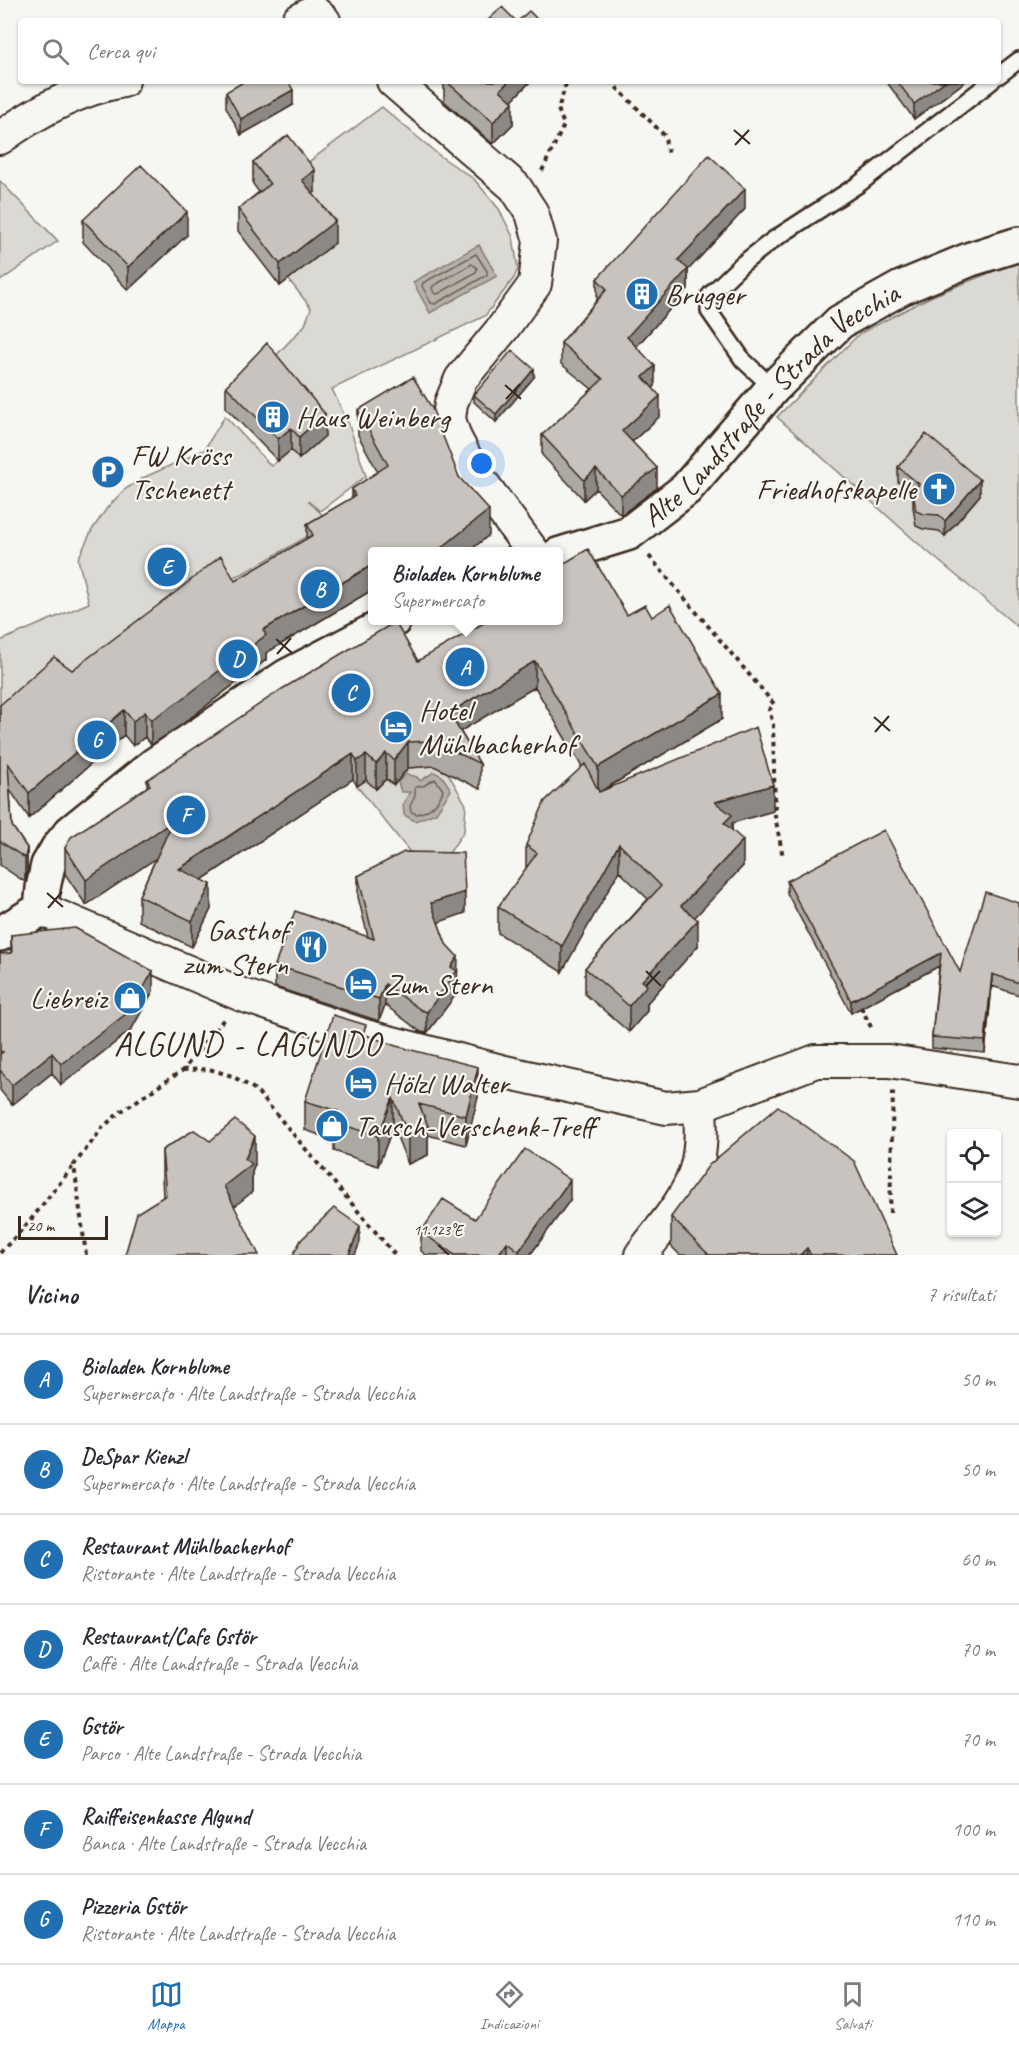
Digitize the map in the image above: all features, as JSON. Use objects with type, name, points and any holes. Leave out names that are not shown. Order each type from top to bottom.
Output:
[{"type":"main road","name":"Alte Landstraße - Strada Vecchia","points":[[563,553],[629,532],[686,489],[773,388],[840,322],[901,288],[971,259],[1019,244]]},
{"type":"main road","points":[[0,934],[42,909],[43,888],[48,865],[71,832],[154,765],[287,676],[386,625]]},
{"type":"street","points":[[0,138],[58,103],[107,84]]},
{"type":"street","points":[[396,84],[515,187],[532,213],[540,241],[535,284],[461,379],[451,403],[449,419],[455,438],[471,468],[529,547]]},
{"type":"street","points":[[42,909],[242,994],[365,1036],[501,1071],[666,1108],[700,1105],[816,1061],[894,1062],[1019,1082]]},
{"type":"street","points":[[641,1255],[686,1192],[696,1169],[701,1140],[700,1105]]},
{"type":"lane","points":[[1001,74],[1019,60]]},
{"type":"lane","points":[[773,388],[743,360],[708,311],[710,295],[741,265],[773,240],[859,184],[988,84]]},
{"type":"path","points":[[545,178],[542,170],[564,125],[558,109],[566,84]]},
{"type":"path","points":[[613,84],[664,135],[669,155]]},
{"type":"path","points":[[629,532],[774,704],[769,710],[773,724],[775,816],[783,857]]},
{"type":"path","points":[[0,1253],[29,1222],[104,1127],[120,1112],[183,1070],[242,994]]},
{"type":"path","points":[[890,1213],[894,1062]]},
{"type":"path","points":[[183,1070],[209,1069],[232,1076],[256,1090],[395,1255]]},
{"type":"path","points":[[74,1165],[86,1255]]},
{"type":"shaded area","points":[[382,107],[440,156],[474,179],[499,209],[513,237],[518,269],[514,278],[485,316],[332,389],[349,425],[366,476],[320,511],[308,501],[331,523],[242,574],[221,581],[0,730],[0,641],[89,603],[78,559],[92,530],[107,508],[124,490],[143,478],[204,450],[225,416],[271,466],[291,450],[299,459],[267,365],[305,325],[311,308],[289,280],[298,170]]},
{"type":"shaded area","points":[[0,181],[58,241],[0,281]]},
{"type":"shaded area","points":[[1019,261],[1019,628],[921,546],[777,417],[859,334],[930,297]]},
{"type":"shaded area","points":[[434,766],[448,773],[466,805],[464,831],[450,852],[421,866],[357,786],[366,780],[376,789],[386,779],[394,785],[408,768]]},
{"type":"water","points":[[479,245],[497,276],[430,313],[413,282]]},
{"type":"water","points":[[434,772],[442,776],[451,790],[436,813],[415,821],[404,815],[403,804],[410,792],[401,792],[398,782],[406,774],[417,777],[420,781]]},
{"type":"building","points":[[502,7],[513,18],[490,18]]},
{"type":"building","points":[[529,11],[536,18],[521,18]]},
{"type":"building","points":[[240,84],[290,84],[293,90],[241,119],[226,92]]},
{"type":"building","points":[[449,84],[506,84],[500,90],[513,102],[493,122]]},
{"type":"building","points":[[899,84],[941,84],[914,104]]},
{"type":"building","points":[[288,135],[315,170],[302,180],[335,221],[280,264],[238,209],[270,184],[253,162]]},
{"type":"building","points":[[709,155],[745,189],[678,260],[688,269],[627,337],[655,366],[643,377],[660,396],[622,431],[657,468],[621,495],[596,469],[584,480],[542,435],[603,379],[561,343],[607,289],[597,279]]},
{"type":"building","points":[[141,165],[187,212],[128,267],[83,220]]},
{"type":"building","points":[[267,343],[325,414],[299,437],[291,428],[278,439],[226,386]]},
{"type":"building","points":[[512,350],[534,369],[496,414],[474,395]]},
{"type":"building","points":[[413,377],[432,408],[459,477],[489,510],[442,547],[368,547],[368,567],[263,630],[266,635],[151,720],[145,712],[133,721],[124,710],[29,793],[8,763],[12,826],[27,848],[25,858],[0,841],[0,705],[54,657],[72,670],[221,556],[235,581],[313,535],[307,524],[355,496],[352,489],[388,465],[358,410]]},
{"type":"building","name":"Friedhofskapelle","points":[[926,434],[980,480],[945,521],[939,515],[916,511],[913,492],[919,484],[898,467]]},
{"type":"building","points":[[588,549],[627,615],[645,605],[652,617],[670,605],[722,694],[598,767],[535,661],[449,713],[480,764],[434,741],[408,742],[394,760],[386,753],[376,764],[366,755],[357,761],[353,754],[179,869],[211,884],[192,921],[139,896],[173,821],[86,880],[65,848],[71,837],[150,785],[147,780],[282,689],[390,625],[397,625],[418,661],[480,625],[563,625],[563,564]]},
{"type":"building","points":[[756,727],[773,785],[715,802],[732,815],[724,823],[743,840],[681,906],[698,920],[642,981],[647,985],[629,1006],[585,968],[661,886],[619,844],[562,946],[498,907],[537,853],[526,845],[545,801],[585,764],[599,792]]},
{"type":"building","points":[[884,830],[960,972],[985,892],[1019,903],[1019,983],[992,974],[985,1041],[932,1037],[941,953],[851,1001],[787,881]]},
{"type":"building","points":[[404,852],[463,853],[465,892],[431,903],[446,944],[458,957],[451,967],[457,971],[427,1012],[385,984],[379,999],[275,965],[295,911],[374,939],[358,876]]},
{"type":"building","points":[[75,928],[153,971],[131,1010],[61,1064],[52,1053],[12,1085],[0,1070],[0,1054],[3,1052],[0,1051],[0,954],[12,953],[11,935]]},
{"type":"building","points":[[333,1015],[366,1025],[363,1034],[396,1046],[478,1067],[466,1116],[419,1104],[428,1126],[408,1134],[393,1098],[378,1136],[334,1122],[338,1111],[305,1101]]},
{"type":"building","points":[[778,1106],[854,1161],[897,1255],[811,1255],[807,1248],[800,1255],[709,1255],[671,1217],[709,1165]]},
{"type":"building","points":[[235,1120],[255,1136],[245,1159],[252,1164],[224,1186],[259,1255],[125,1255],[137,1213],[166,1195],[162,1150],[194,1130],[210,1141]]},
{"type":"building","points":[[525,1149],[570,1180],[519,1251],[507,1242],[498,1255],[455,1255],[421,1232],[443,1199],[475,1219]]},
{"type":"building","points":[[334,1208],[360,1226],[349,1255],[293,1255],[301,1240]]},
{"type":"place","name":"Brugger","points":[[642,294]]},
{"type":"place","name":"Haus Weinberg","points":[[273,417]]},
{"type":"place","name":"FW Kröss Tschenett","points":[[108,472]]},
{"type":"place","name":"Friedhofskapelle","points":[[939,489]]},
{"type":"place","name":"Gstör","points":[[167,567]]},
{"type":"place","name":"DeSpar Kienzl","points":[[320,589]]},
{"type":"place","name":"Restaurant/Cafe Gstör","points":[[238,659]]},
{"type":"place","name":"Bioladen Kornblume","points":[[465,667]]},
{"type":"place","name":"Restaurant Mühlbacherhof","points":[[351,693]]},
{"type":"place","name":"Hotel Mühlbacherhof","points":[[396,727]]},
{"type":"place","name":"Pizzeria Gstör","points":[[97,740]]},
{"type":"place","name":"Raiffeisenkasse Algund","points":[[186,815]]},
{"type":"place","name":"Gasthof zum Stern","points":[[311,947]]},
{"type":"place","name":"Zum Stern","points":[[361,984]]},
{"type":"place","name":"Liebreiz","points":[[130,998]]},
{"type":"place","name":"Hölzl Walter","points":[[361,1083]]},
{"type":"place","name":"Tausch-Verschenk-Treff","points":[[332,1126]]},
{"type":"district","name":"ALGUND - LAGUNDO","points":[[248,1043]]}]
